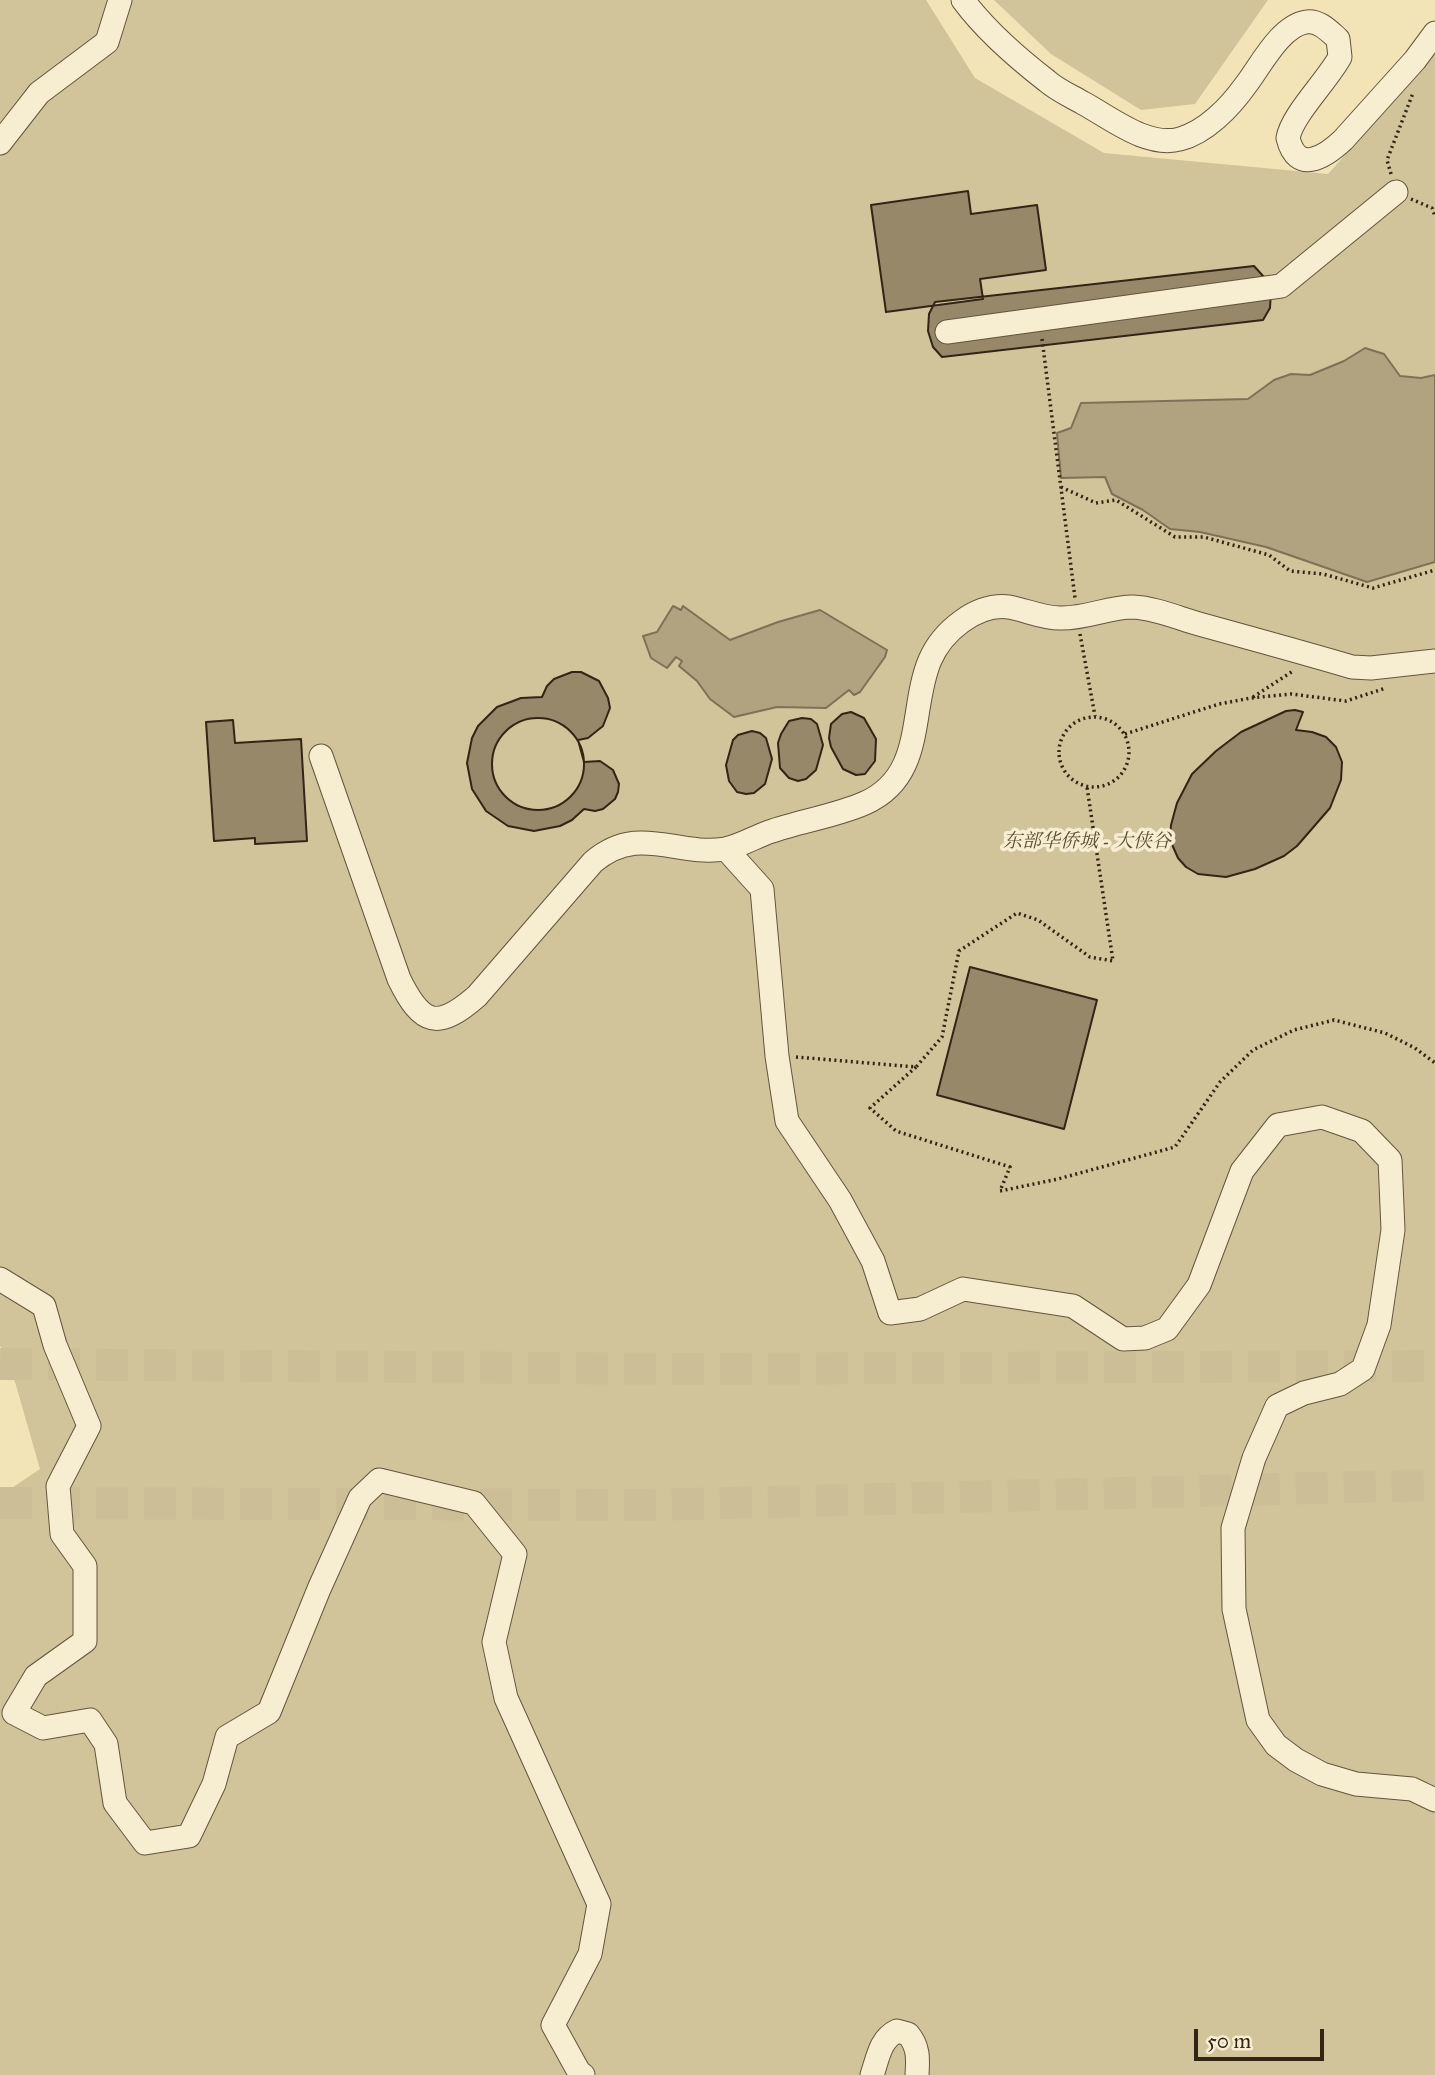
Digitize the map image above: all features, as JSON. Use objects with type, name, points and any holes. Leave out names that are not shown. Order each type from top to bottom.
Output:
[{"type":"street","points":[[0,143],[39,93],[107,42],[120,0]]},
{"type":"street","points":[[963,0],[981,23],[1049,83],[1136,133],[1158,140],[1179,140],[1202,130],[1244,88],[1291,28],[1307,22],[1320,24],[1338,39],[1340,57],[1324,83],[1294,120],[1289,138],[1295,153],[1303,160],[1325,155],[1343,140],[1415,60],[1435,33]]},
{"type":"street","points":[[947,332],[1281,286],[1396,192]]},
{"type":"street","points":[[321,756],[399,979],[414,1006],[438,1020],[459,1012],[477,996],[593,862],[615,846],[649,843],[726,849],[768,832],[865,803],[880,794],[895,780],[905,764],[914,739],[930,660],[940,643],[957,625],[973,614],[990,608],[1009,607],[1057,619],[1077,618],[1131,607],[1352,667],[1371,668],[1435,661]]},
{"type":"street","points":[[726,849],[762,889],[777,1056],[787,1121],[839,1200],[873,1261],[890,1312],[920,1309],[963,1289],[1073,1306],[1123,1339],[1145,1338],[1167,1329],[1199,1285],[1242,1171],[1279,1125],[1322,1117],[1362,1131],[1390,1160],[1393,1230],[1379,1325],[1363,1369],[1340,1384],[1304,1393],[1277,1406],[1254,1458],[1233,1528],[1234,1609],[1258,1720],[1276,1745],[1322,1774],[1356,1784],[1412,1789],[1435,1800]]},
{"type":"street","points":[[0,1279],[44,1306],[55,1345],[89,1426],[58,1486],[62,1534],[85,1566],[86,1641],[36,1676],[14,1713],[43,1728],[90,1720],[106,1744],[115,1803],[145,1843],[189,1836],[214,1784],[227,1737],[269,1712],[319,1589],[360,1498],[379,1479],[474,1503],[515,1554],[494,1642],[506,1698],[600,1904],[590,1954],[554,2025],[583,2075]]},
{"type":"street","points":[[872,2075],[882,2044],[897,2031],[908,2034],[916,2045],[917,2075]]},
{"type":"path","points":[[1420,84],[1412,94],[1387,160],[1396,192],[1432,208],[1435,216]]},
{"type":"path","points":[[1039,319],[1077,618],[1095,716]]},
{"type":"path","points":[[1061,487],[1096,503],[1116,500],[1175,537],[1204,537],[1269,555],[1290,571],[1323,573],[1373,587],[1435,570]]},
{"type":"path","points":[[1251,698],[1276,680],[1319,657]]},
{"type":"path","points":[[1125,734],[1219,704],[1251,698],[1291,694],[1346,701],[1390,686]]},
{"type":"path","points":[[1095,716],[1107,719],[1117,724],[1125,734],[1129,745],[1126,767],[1110,784],[1087,787],[1076,783],[1061,765],[1060,743],[1065,732],[1073,723],[1083,718],[1095,716]]},
{"type":"path","points":[[1087,787],[1113,961],[1090,957],[1038,920],[1017,913],[959,951],[942,1037],[916,1067],[870,1108],[895,1131],[1010,1167],[1000,1191],[1058,1179],[1175,1147],[1220,1082],[1253,1050],[1294,1030],[1334,1020],[1385,1033],[1415,1048],[1435,1063]]},
{"type":"path","points":[[777,1056],[916,1067]]},
{"type":"green space","name":"东部华侨城 - 大侠谷","points":[[0,0],[926,0],[975,78],[1104,153],[1328,174],[1435,54],[1435,2075],[0,2075],[0,1496],[40,1469],[7,1354],[0,1346]]},
{"type":"green space","points":[[994,0],[1268,0],[1195,104],[1141,110],[1051,54]]},
{"type":"shaded area","points":[[1365,348],[1384,354],[1400,376],[1421,378],[1435,375],[1435,562],[1367,582],[1266,547],[1200,532],[1170,529],[1143,510],[1112,494],[1105,477],[1061,478],[1057,433],[1071,428],[1081,403],[1248,399],[1274,380],[1291,374],[1310,375],[1344,361]]},
{"type":"shaded area","points":[[673,606],[681,610],[683,606],[730,640],[820,610],[887,650],[885,657],[860,692],[854,695],[849,690],[826,708],[777,707],[734,717],[710,699],[697,681],[679,666],[682,661],[676,657],[667,668],[651,658],[643,636],[657,632]]},
{"type":"building","points":[[968,191],[971,214],[1037,205],[1046,270],[980,279],[983,299],[886,312],[871,205]]},
{"type":"building","points":[[1254,266],[1271,291],[1270,308],[1263,320],[942,357],[933,347],[928,331],[929,314],[935,302]]},
{"type":"building","points":[[572,672],[581,672],[599,681],[608,698],[610,708],[603,726],[588,738],[578,740],[584,762],[600,761],[613,770],[619,784],[618,792],[615,799],[603,809],[584,809],[560,826],[534,831],[508,826],[486,811],[472,789],[467,763],[472,738],[478,726],[497,707],[521,698],[542,697],[554,679]]},
{"type":"building","points":[[1286,711],[1303,712],[1296,730],[1326,737],[1336,747],[1342,762],[1341,780],[1330,808],[1297,846],[1284,856],[1255,869],[1226,877],[1198,874],[1186,867],[1178,858],[1170,840],[1177,803],[1192,774],[1241,732]]},
{"type":"building","points":[[851,712],[864,718],[876,739],[875,761],[865,774],[856,775],[843,769],[831,747],[831,724],[842,714]]},
{"type":"building","points":[[538,718],[556,721],[571,731],[581,746],[584,764],[581,782],[571,797],[556,807],[538,810],[520,807],[505,797],[495,782],[492,764],[495,746],[505,731],[520,721]]},
{"type":"building","points":[[811,719],[817,724],[823,745],[816,770],[806,779],[798,781],[789,778],[780,768],[778,743],[789,721]]},
{"type":"building","points":[[233,720],[235,743],[301,739],[307,841],[255,844],[255,838],[214,841],[206,722]]},
{"type":"building","points":[[752,731],[766,738],[772,759],[765,784],[754,793],[746,794],[737,792],[729,781],[726,765],[733,740],[738,735]]},
{"type":"building","points":[[970,967],[1097,1000],[1064,1129],[937,1095]]},
{"type":"tunnel","points":[[0,1364],[680,1369],[1435,1366]]},
{"type":"tunnel","points":[[0,1503],[648,1505],[1435,1485]]}]
